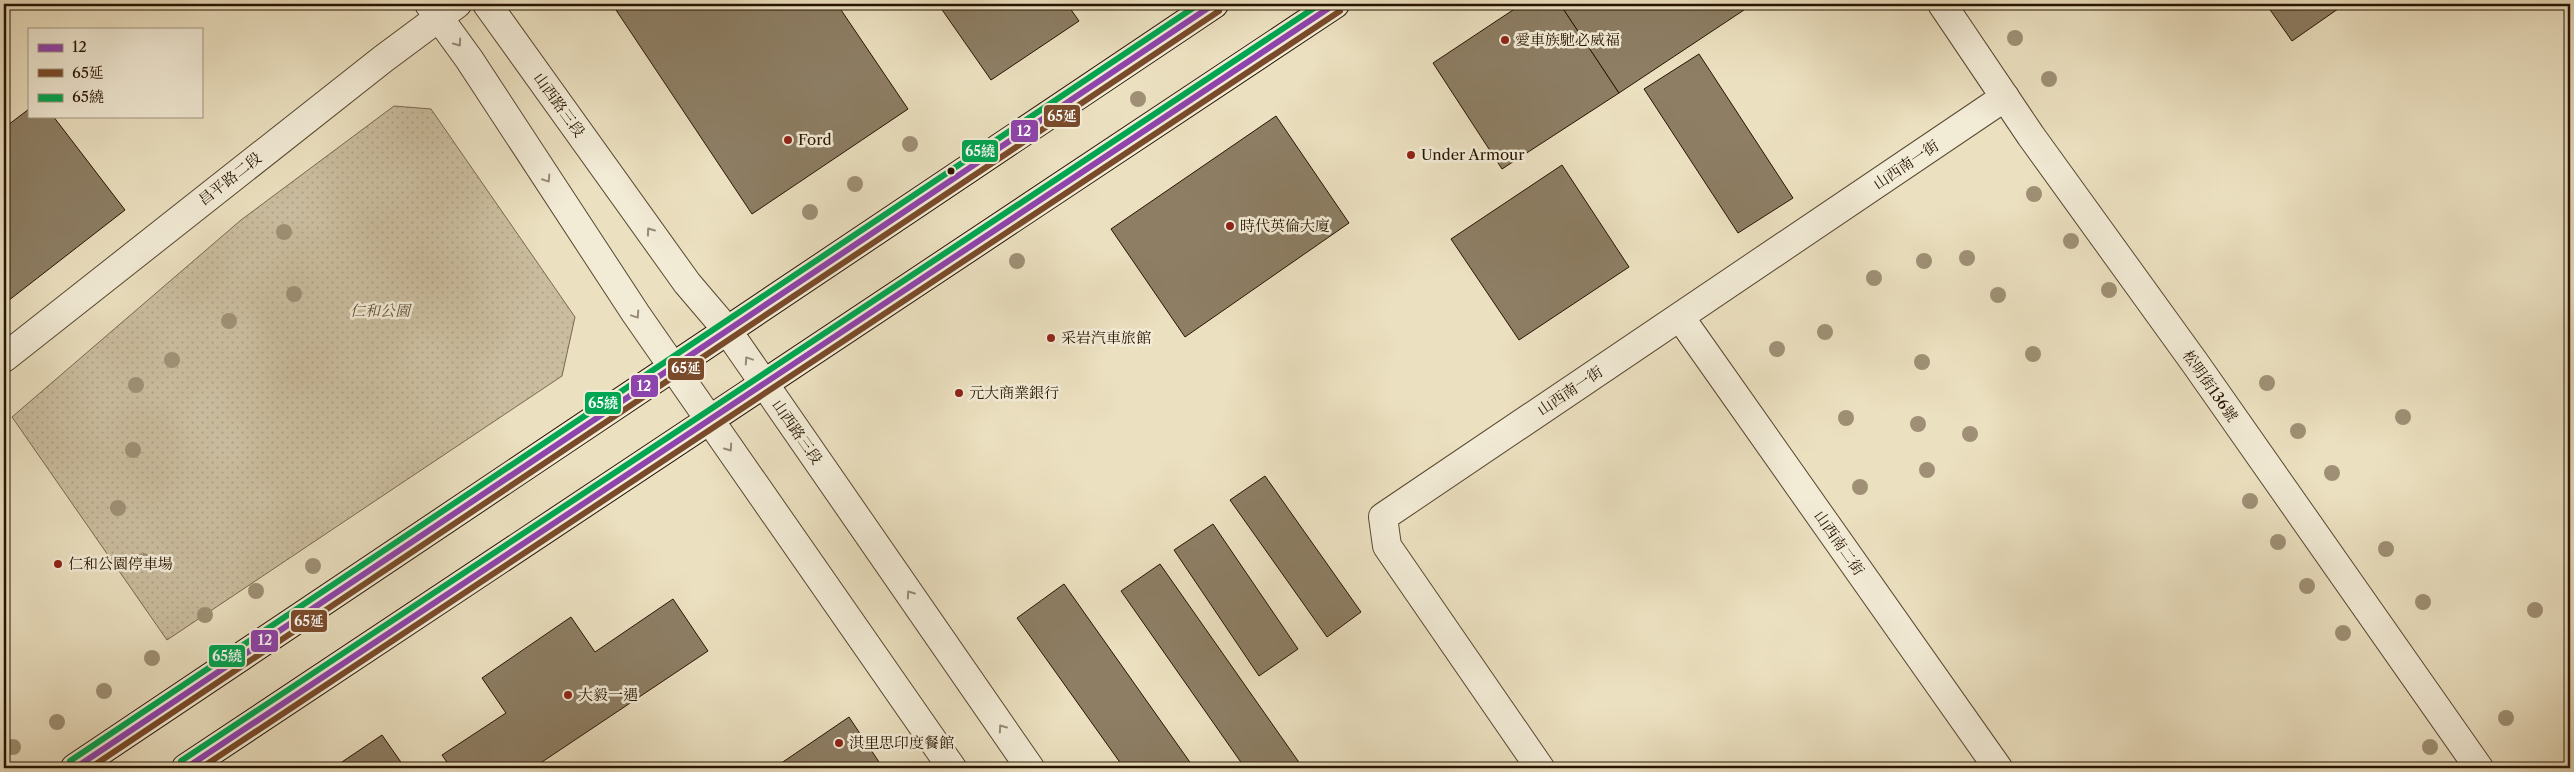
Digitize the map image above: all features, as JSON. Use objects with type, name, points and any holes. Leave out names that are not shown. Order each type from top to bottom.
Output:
[{"type":"street","name":"山西路三段","points":[[487,4],[687,283],[727,330],[1030,768]]},
{"type":"street","points":[[76,768],[1214,4]]},
{"type":"street","points":[[186,768],[1335,4]]},
{"type":"street","name":"松明街136號","points":[[1942,4],[2005,97],[2195,362],[2479,768]]},
{"type":"street","points":[[442,8],[673,368],[952,768]]},
{"type":"street","name":"昌平路二段","points":[[4,358],[382,59],[442,8]]},
{"type":"street","name":"山西南一街","points":[[1540,768],[1387,546],[1384,517],[2005,97]]},
{"type":"street","name":"山西南二街","points":[[1680,317],[1998,768]]},
{"type":"green space","name":"仁和公園","points":[[394,106],[431,109],[575,317],[562,376],[167,640],[12,417],[241,220]]},
{"type":"building","points":[[612,4],[837,4],[908,109],[752,214]]},
{"type":"building","points":[[938,4],[1067,4],[1079,21],[991,80]]},
{"type":"building","points":[[1522,4],[1560,4],[1619,93],[1502,169],[1433,63]]},
{"type":"building","points":[[1560,4],[1753,4],[1619,93]]},
{"type":"building","points":[[2266,4],[2345,4],[2292,41]]},
{"type":"building","points":[[1699,54],[1793,198],[1738,233],[1644,89]]},
{"type":"building","points":[[28,110],[28,118],[55,118],[125,210],[4,304],[4,128]]},
{"type":"building","name":"時代英倫大廈","points":[[1276,116],[1349,223],[1185,337],[1111,229]]},
{"type":"building","points":[[1562,165],[1629,267],[1519,340],[1451,239]]},
{"type":"building","points":[[1265,476],[1361,612],[1327,637],[1230,500]]},
{"type":"building","points":[[1213,524],[1298,649],[1259,676],[1174,550]]},
{"type":"building","points":[[1160,564],[1303,768],[1245,768],[1121,591]]},
{"type":"building","points":[[1064,584],[1194,768],[1124,768],[1017,618]]},
{"type":"building","name":"大毅一遇","points":[[673,599],[708,651],[533,768],[451,768],[442,755],[506,713],[482,678],[571,617],[595,652]]},
{"type":"building","name":"淇里思印度餐館","points":[[849,717],[883,768],[774,768]]},
{"type":"building","points":[[382,735],[405,768],[333,768]]},
{"type":"transit line","name":"65繞","points":[[70,761],[1199,4]]},
{"type":"transit line","name":"12","points":[[75,768],[1214,4]]},
{"type":"transit line","name":"65繞","points":[[181,761],[1320,4]]},
{"type":"transit line","name":"12","points":[[186,768],[1335,4]]},
{"type":"transit line","name":"65延","points":[[90,768],[1219,11]]},
{"type":"transit line","name":"65延","points":[[201,768],[1340,11]]},
{"type":"place","name":"愛車族馳必威福","points":[[1505,40]]},
{"type":"place","name":"Ford","points":[[788,140]]},
{"type":"place","name":"Under Armour","points":[[1411,155]]},
{"type":"place","name":"時代英倫大廈","points":[[1230,226]]},
{"type":"place","name":"采岩汽車旅館","points":[[1051,338]]},
{"type":"place","name":"元大商業銀行","points":[[959,393]]},
{"type":"place","name":"仁和公園停車場","points":[[58,564]]},
{"type":"place","name":"大毅一遇","points":[[568,695]]},
{"type":"place","name":"淇里思印度餐館","points":[[839,743]]}]
